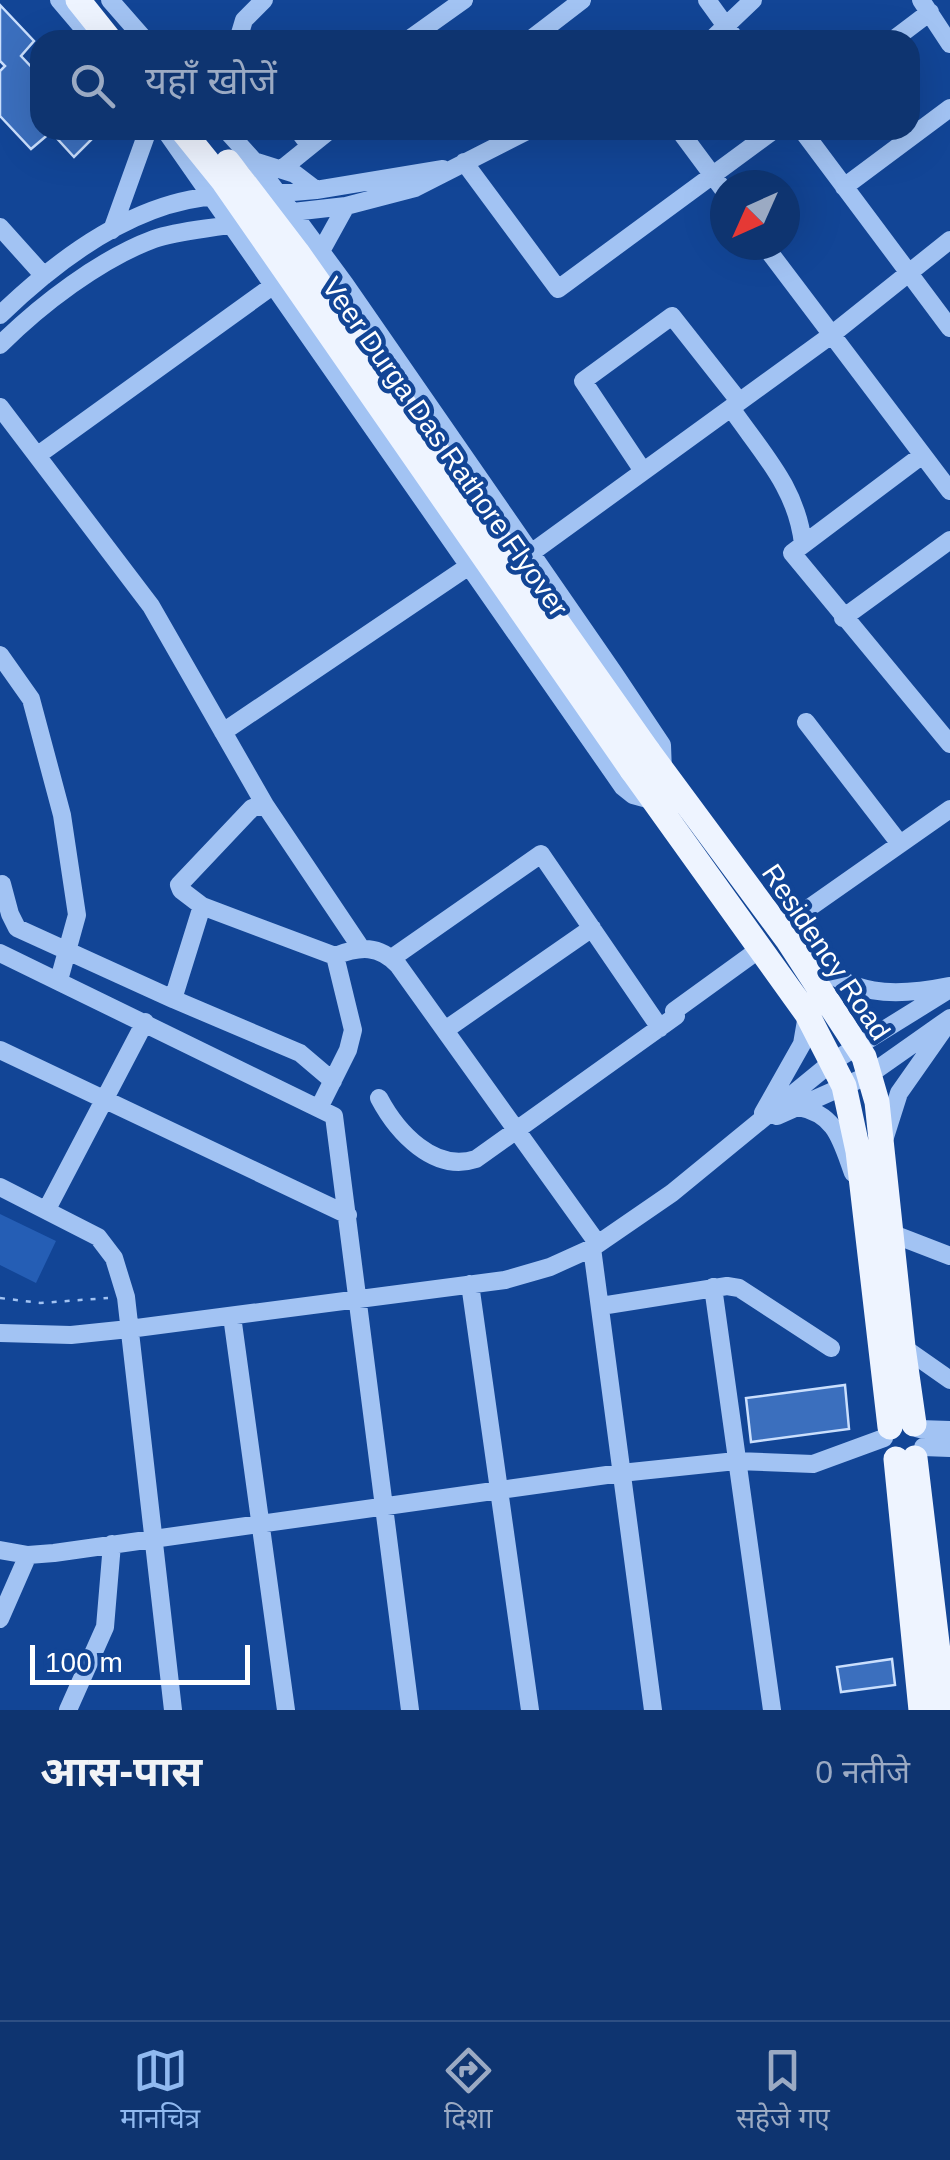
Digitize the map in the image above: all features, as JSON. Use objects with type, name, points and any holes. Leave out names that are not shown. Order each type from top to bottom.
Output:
[{"type":"main road","points":[[78,0],[102,30]]},
{"type":"main road","points":[[96,0],[120,30]]},
{"type":"main road","name":"Veer Durga Das Rathore Flyover","points":[[190,140],[648,765]]},
{"type":"main road","name":"Veer Durga Das Rathore Flyover","points":[[212,140],[297,252],[648,765],[655,801]]},
{"type":"main road","name":"Residency Road","points":[[648,765],[857,1046],[877,1102],[903,1347],[921,1710]]},
{"type":"main road","name":"Residency Road","points":[[655,801],[776,938],[807,1014],[844,1086],[906,1440],[946,1710]]},
{"type":"street","points":[[59,0],[84,30]]},
{"type":"street","points":[[110,0],[136,30]]},
{"type":"street","points":[[241,30],[244,20],[264,0]]},
{"type":"street","points":[[422,30],[464,0]]},
{"type":"street","points":[[543,30],[582,0]]},
{"type":"street","points":[[708,0],[729,30]]},
{"type":"street","points":[[733,30],[753,0]]},
{"type":"street","points":[[902,30],[925,6],[950,44]]},
{"type":"street","points":[[920,130],[950,108]]},
{"type":"street","points":[[112,230],[144,140]]},
{"type":"street","points":[[172,140],[623,786],[633,795],[655,801]]},
{"type":"street","points":[[235,140],[254,160],[385,341],[662,745],[648,765]]},
{"type":"street","points":[[306,140],[310,146]]},
{"type":"street","points":[[283,168],[318,140]]},
{"type":"street","points":[[488,140],[494,148]]},
{"type":"street","points":[[0,346],[91,272],[155,239],[290,212],[346,206],[415,188],[510,140]]},
{"type":"street","points":[[687,140],[710,171]]},
{"type":"street","points":[[720,170],[760,140]]},
{"type":"street","points":[[809,140],[950,328]]},
{"type":"street","points":[[844,187],[907,140]]},
{"type":"street","points":[[254,160],[283,168],[316,190]]},
{"type":"street","points":[[458,165],[558,289],[710,177]]},
{"type":"street","points":[[0,315],[77,251],[112,230],[170,206],[211,196],[316,190],[458,165]]},
{"type":"street","points":[[320,253],[346,206]]},
{"type":"street","points":[[0,227],[44,276]]},
{"type":"street","points":[[531,552],[830,336],[950,240]]},
{"type":"street","points":[[775,260],[950,491]]},
{"type":"street","points":[[38,454],[271,287]]},
{"type":"street","points":[[643,471],[583,381],[672,316],[735,405],[792,496],[800,516],[803,544]]},
{"type":"street","points":[[0,407],[151,606],[265,805],[361,948]]},
{"type":"street","points":[[921,456],[792,553],[950,744]]},
{"type":"street","points":[[843,618],[950,540]]},
{"type":"street","points":[[223,732],[469,566]]},
{"type":"street","points":[[0,656],[30,699],[62,815],[77,915],[59,980]]},
{"type":"street","points":[[806,722],[900,844]]},
{"type":"street","points":[[265,805],[252,808],[179,885],[181,890],[202,906],[335,956],[361,948],[392,958],[595,1246],[652,1710]]},
{"type":"street","points":[[378,1098],[402,1132],[420,1147],[446,1161],[476,1159],[660,1028],[676,1016],[674,1011],[950,809]]},
{"type":"street","points":[[392,958],[541,854],[660,1028]]},
{"type":"street","points":[[2,884],[17,928],[300,1053],[333,1082]]},
{"type":"street","points":[[173,999],[202,906]]},
{"type":"street","points":[[445,1030],[592,928]]},
{"type":"street","points":[[776,938],[807,960],[868,992],[917,993],[950,988]]},
{"type":"street","points":[[319,1108],[348,1050],[353,1030],[335,956]]},
{"type":"street","points":[[2,958],[59,980],[334,1116],[410,1710]]},
{"type":"street","points":[[0,1333],[72,1335],[129,1329],[505,1280],[550,1268],[595,1246],[672,1193],[832,1062],[950,988]]},
{"type":"street","points":[[754,1126],[802,1044],[807,1014]]},
{"type":"street","points":[[754,1126],[869,1075],[950,1019]]},
{"type":"street","points":[[881,1148],[900,1093],[950,1019]]},
{"type":"street","points":[[48,1209],[145,1022]]},
{"type":"street","points":[[0,1050],[348,1215]]},
{"type":"street","points":[[798,1107],[824,1114],[835,1129],[864,1202]]},
{"type":"street","points":[[0,1186],[98,1237],[114,1258],[126,1297],[173,1710]]},
{"type":"street","points":[[893,1234],[950,1256]]},
{"type":"street","points":[[470,1284],[530,1710]]},
{"type":"street","points":[[600,1306],[714,1287],[738,1288],[831,1348]]},
{"type":"street","points":[[714,1287],[772,1710]]},
{"type":"street","points":[[232,1316],[286,1710]]},
{"type":"street","points":[[903,1347],[950,1380]]},
{"type":"street","points":[[0,1550],[28,1555],[154,1540],[621,1473],[736,1461],[813,1464],[950,1430]]},
{"type":"street","points":[[906,1440],[950,1448]]},
{"type":"street","points":[[68,1710],[104,1627],[112,1544]]},
{"type":"street","points":[[0,1619],[28,1555]]},
{"type":"path","points":[[0,1298],[40,1303],[104,1299],[114,1294]]},
{"type":"shaded area","points":[[0,1214],[56,1241],[36,1283],[0,1265]]},
{"type":"building","points":[[0,5],[30,37],[30,46],[21,56],[30,65],[30,140],[42,140],[31,149],[0,116],[0,71],[5,66],[0,61]]},
{"type":"building","points":[[58,140],[91,140],[74,157]]},
{"type":"building","points":[[845,1385],[849,1429],[751,1442],[746,1398]]},
{"type":"building","points":[[892,1659],[895,1685],[841,1692],[837,1667]]}]
